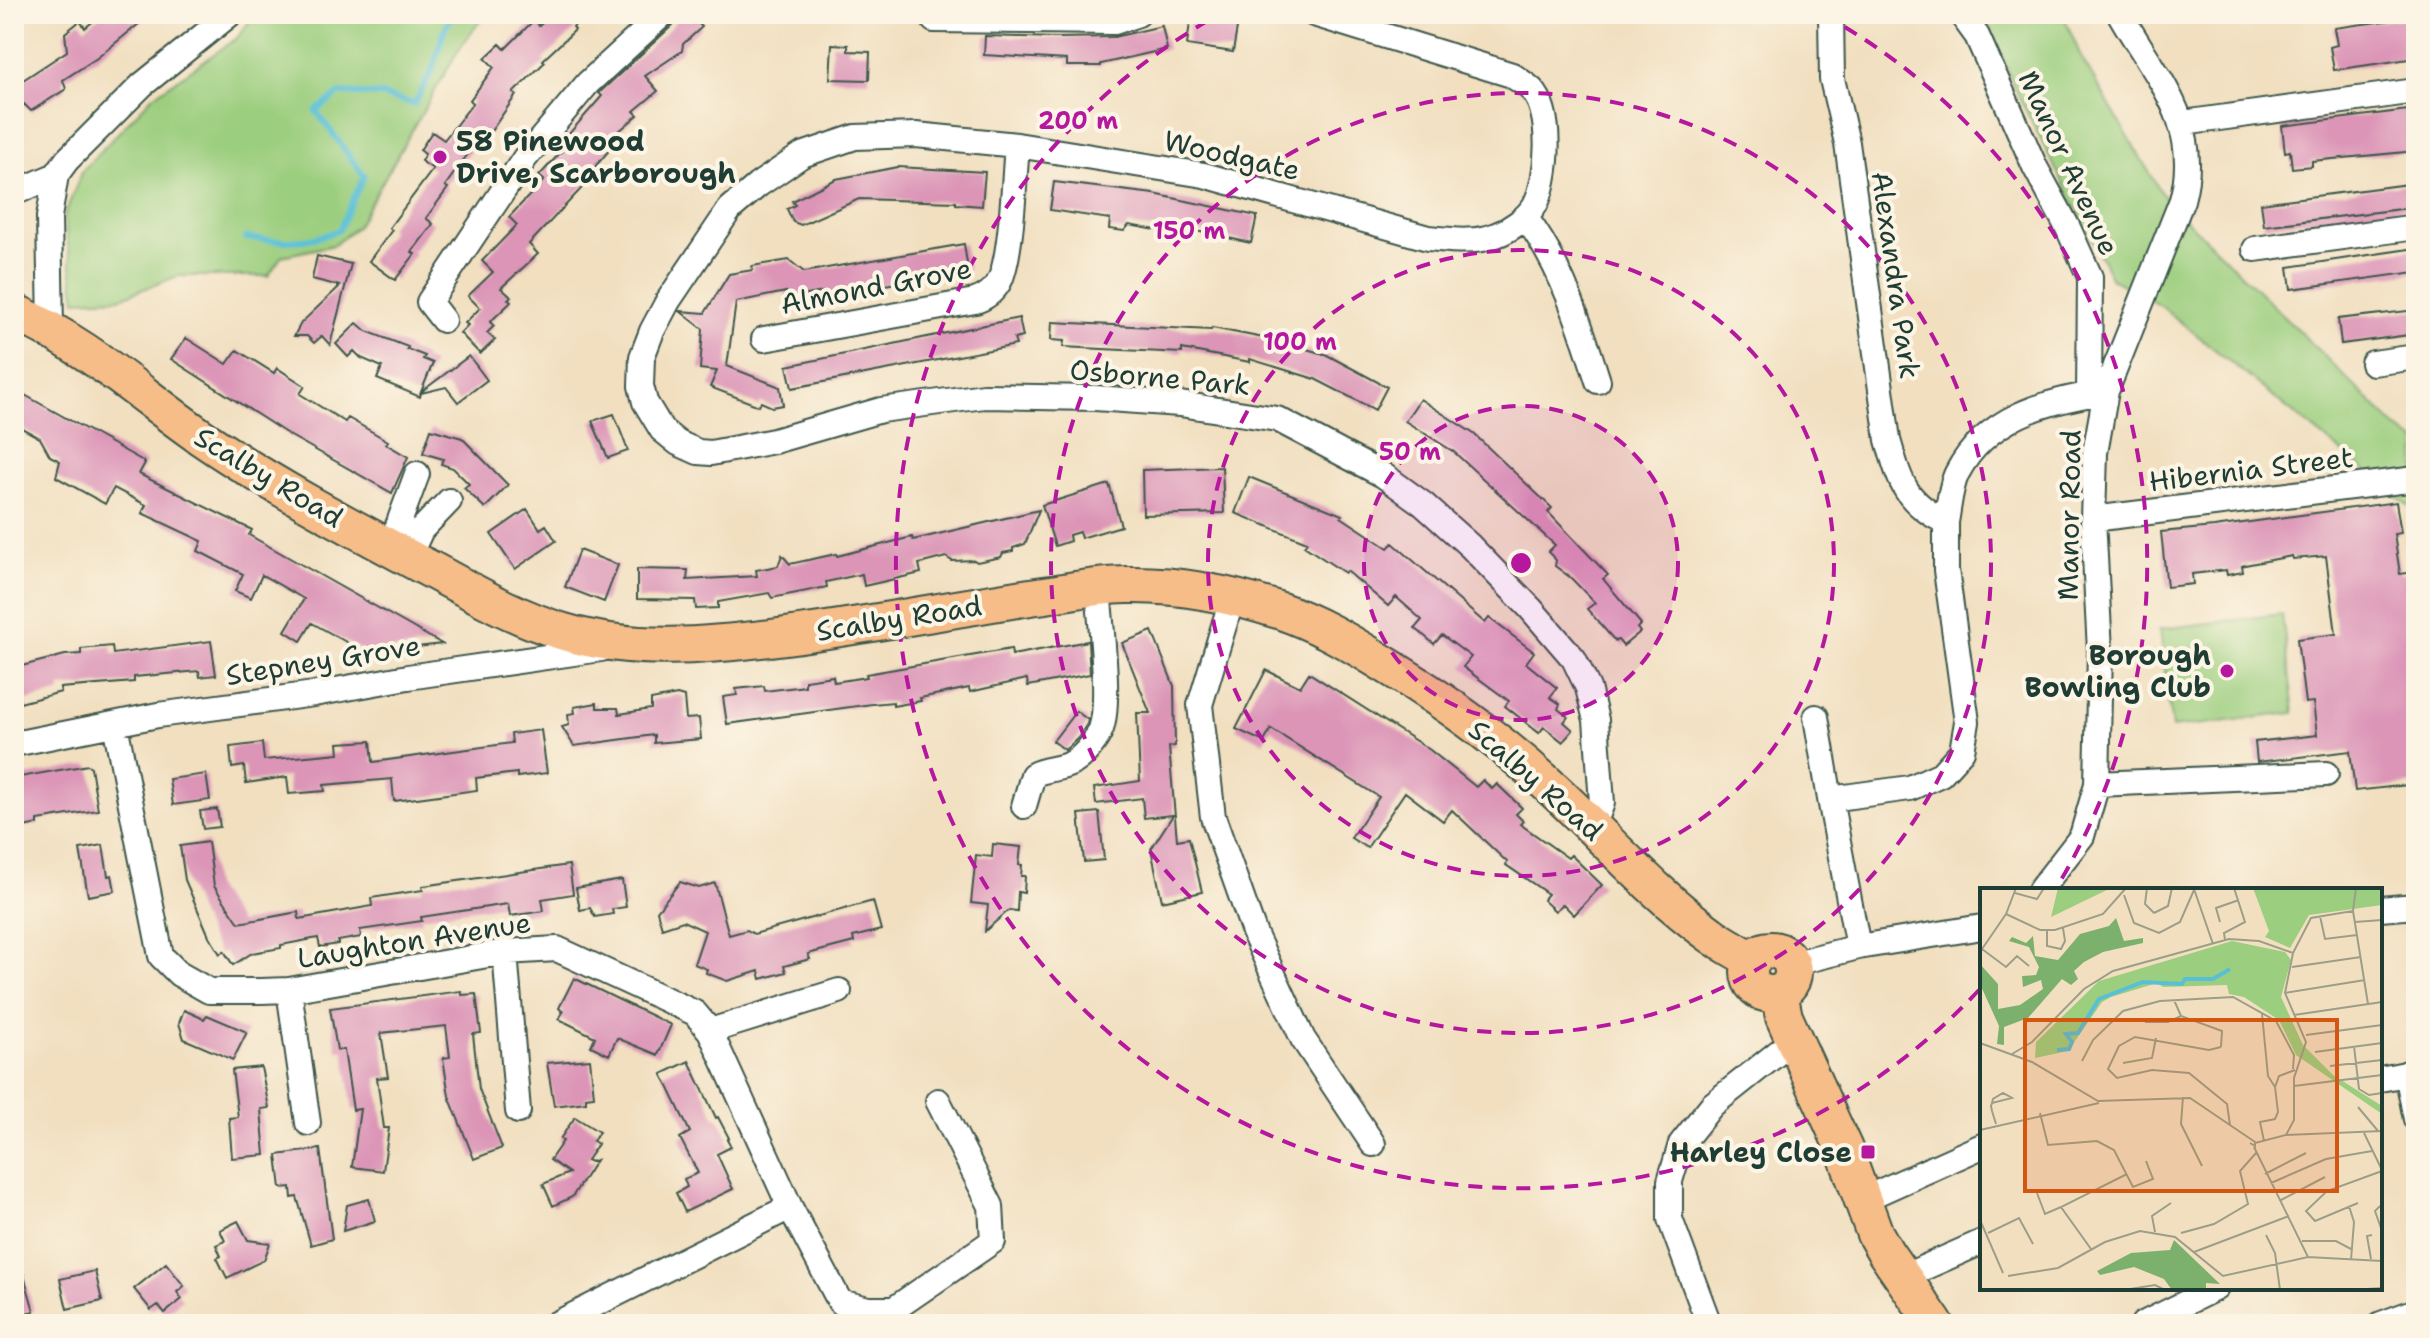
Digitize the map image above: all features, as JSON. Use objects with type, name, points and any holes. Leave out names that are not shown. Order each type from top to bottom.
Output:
[{"type":"highway","name":"Scalby Road","points":[[14,312],[51,328],[112,369],[149,401],[207,441],[315,507],[531,621],[604,642],[713,645],[839,630],[968,605],[1098,587],[1160,586],[1232,599],[1280,611],[1320,626],[1421,686],[1542,779],[1644,878],[1710,934],[1752,960],[1761,952],[1773,950],[1786,956],[1785,978]]},
{"type":"highway","points":[[1785,978],[1784,1017],[1844,1149],[1875,1234],[1935,1324]]},
{"type":"street","points":[[51,328],[49,217],[56,175],[67,160],[142,85],[230,14]]},
{"type":"street","points":[[443,320],[429,302],[525,158],[588,83],[663,14]]},
{"type":"street","points":[[934,20],[1114,22],[1138,14]]},
{"type":"street","points":[[1314,14],[1512,75],[1534,91],[1545,127],[1546,161],[1540,192],[1525,217],[1553,262],[1584,337],[1598,381]]},
{"type":"street","name":"Alexandra Park","points":[[1831,14],[1832,79],[1847,143],[1888,440],[1901,484],[1926,513],[1946,522]]},
{"type":"street","name":"Manor Avenue","points":[[1961,14],[1977,36],[2035,167],[2090,277],[2097,393]]},
{"type":"street","name":"Manor Road","points":[[2042,888],[2082,836],[2097,784],[2100,651],[2093,519],[2097,393],[2150,283],[2188,176],[2183,123],[2120,14]]},
{"type":"street","points":[[2183,123],[2416,91]]},
{"type":"street","name":"Woodgate","points":[[678,443],[662,430],[645,402],[641,386],[642,357],[646,344],[668,301],[730,209],[758,185],[802,155],[855,137],[916,135],[1017,145],[1204,175],[1428,238],[1459,241],[1484,239],[1506,231],[1525,217]]},
{"type":"street","name":"Almond Grove","points":[[764,339],[975,301],[987,296],[1001,277],[1017,145]]},
{"type":"street","points":[[14,193],[56,175]]},
{"type":"street","points":[[2255,249],[2416,227]]},
{"type":"street","points":[[2373,363],[2416,357]]},
{"type":"street","points":[[1830,799],[1910,788],[1941,774],[1962,751],[1967,722],[1946,570],[1946,522],[1956,475],[1979,441],[2015,416],[2058,399],[2097,393]]},
{"type":"street","name":"Osborne Park","points":[[678,443],[698,452],[726,452],[881,410],[984,396],[1095,398],[1180,404],[1277,419],[1383,475],[1423,504],[1510,588],[1574,659],[1588,688],[1596,720],[1602,803],[1593,827]]},
{"type":"street","points":[[399,552],[417,474]]},
{"type":"street","name":"Hibernia Street","points":[[2093,519],[2416,479]]},
{"type":"street","points":[[399,552],[449,501]]},
{"type":"street","points":[[1024,806],[1033,775],[1074,762],[1101,731],[1104,676],[1098,587]]},
{"type":"street","points":[[1232,599],[1200,705],[1213,817],[1255,935],[1303,1039],[1373,1144]]},
{"type":"street","name":"Stepney Grove","points":[[14,744],[115,724],[569,652],[643,645]]},
{"type":"street","points":[[1816,717],[1858,947]]},
{"type":"street","name":"Laughton Avenue","points":[[115,724],[161,956],[179,974],[209,991],[289,990],[505,952],[557,949],[695,1013],[710,1031],[790,1207],[840,1302],[868,1309],[894,1309],[993,1241],[991,1206],[938,1101]]},
{"type":"street","points":[[2097,784],[2326,774]]},
{"type":"street","points":[[2382,909],[2416,906]]},
{"type":"street","points":[[1785,978],[1858,947],[1980,927]]},
{"type":"street","points":[[505,952],[518,1111]]},
{"type":"street","points":[[289,990],[308,1123]]},
{"type":"street","points":[[710,1031],[839,991]]},
{"type":"street","points":[[1709,1324],[1670,1219],[1670,1181],[1681,1144],[1712,1105],[1794,1040]]},
{"type":"street","points":[[2382,1079],[2412,1073],[2416,1119]]},
{"type":"street","points":[[1864,1199],[1980,1147]]},
{"type":"street","points":[[556,1324],[790,1207]]},
{"type":"street","points":[[1903,1277],[1980,1243]]},
{"type":"street","points":[[2143,1324],[2212,1290]]},
{"type":"street","points":[[2381,1324],[2416,1311]]},
{"type":"green space","points":[[255,14],[485,14],[456,54],[357,226],[334,245],[282,256],[268,276],[178,276],[120,298],[76,300],[64,217],[82,171],[152,97],[237,38]]},
{"type":"green space","points":[[1984,14],[2063,14],[2081,57],[2165,199],[2397,428],[2416,441],[2416,512],[2161,306],[2112,279],[2019,97]]},
{"type":"green space","name":"Borough Bowling Club","points":[[2282,614],[2294,713],[2172,728],[2160,629]]},
{"type":"building","points":[[102,14],[151,14],[97,58],[63,80],[66,89],[31,111],[24,104],[14,111],[14,86],[67,51],[65,33],[80,21],[85,28]]},
{"type":"building","points":[[551,14],[587,14],[513,93],[516,95],[482,144],[478,141],[462,162],[426,218],[433,224],[395,280],[369,261],[392,230],[389,228],[433,169],[421,161],[425,154],[420,150],[432,132],[444,140],[473,103],[470,100],[494,67],[485,58],[500,44],[505,49],[534,20],[539,26]]},
{"type":"building","points":[[678,14],[714,14],[699,24],[702,27],[683,44],[682,51],[645,76],[658,91],[634,111],[638,115],[605,143],[611,148],[594,168],[598,171],[529,244],[538,254],[501,288],[511,297],[508,299],[511,302],[490,322],[494,326],[487,333],[495,340],[480,354],[460,333],[480,308],[468,296],[493,272],[482,261],[517,225],[509,217],[544,180],[539,176],[572,140],[567,136],[602,96],[599,93],[673,25]]},
{"type":"building","points":[[1191,15],[1238,22],[1233,52],[1187,45]]},
{"type":"building","points":[[2414,17],[2416,58],[2334,70],[2330,47],[2337,45],[2334,28]]},
{"type":"building","points":[[1162,26],[1167,49],[1101,66],[1067,66],[1067,60],[984,55],[985,36],[1114,37]]},
{"type":"building","points":[[832,44],[848,45],[848,51],[870,52],[869,80],[830,79]]},
{"type":"building","points":[[2416,109],[2416,151],[2312,161],[2312,166],[2292,168],[2290,151],[2285,152],[2282,126]]},
{"type":"building","points":[[898,167],[985,172],[982,206],[956,202],[859,199],[801,225],[793,222],[787,209],[795,205],[792,201],[836,179]]},
{"type":"building","points":[[1054,182],[1154,194],[1257,216],[1251,243],[1196,231],[1195,237],[1129,225],[1124,231],[1109,229],[1110,219],[1050,210]]},
{"type":"building","points":[[2416,183],[2416,207],[2264,226],[2261,203]]},
{"type":"building","points":[[964,244],[968,270],[824,296],[823,292],[787,299],[786,292],[736,302],[727,366],[780,387],[783,405],[772,407],[761,402],[759,406],[710,387],[717,371],[700,369],[703,329],[680,311],[705,313],[729,274],[753,270],[752,266],[789,260],[804,272]]},
{"type":"building","points":[[2416,248],[2416,272],[2291,289],[2288,267]]},
{"type":"building","points":[[317,256],[351,264],[330,345],[322,336],[314,343],[307,336],[294,336],[301,323],[340,286],[312,279]]},
{"type":"building","points":[[2416,310],[2416,334],[2341,344],[2338,319]]},
{"type":"building","points":[[1019,318],[1023,337],[1014,339],[1016,345],[792,388],[787,366]]},
{"type":"building","points":[[1052,322],[1212,328],[1279,341],[1327,355],[1387,387],[1375,410],[1315,379],[1250,359],[1250,362],[1182,349],[1182,353],[1063,347],[1064,341],[1051,340]]},
{"type":"building","points":[[357,323],[366,331],[408,347],[433,363],[421,392],[469,356],[487,380],[458,402],[446,387],[421,393],[420,397],[377,379],[382,367],[361,358],[354,351],[348,357],[336,344]]},
{"type":"building","points":[[186,338],[227,364],[237,350],[274,373],[277,368],[305,386],[300,394],[345,422],[348,418],[388,441],[386,444],[408,457],[392,493],[289,435],[171,359]]},
{"type":"building","points":[[14,389],[143,461],[145,463],[139,474],[252,530],[249,535],[442,644],[366,653],[312,623],[301,641],[285,631],[304,599],[262,575],[251,598],[235,591],[243,574],[198,551],[202,541],[142,513],[146,505],[114,488],[105,504],[56,477],[60,461],[50,456],[40,438],[14,424]]},
{"type":"building","points":[[1420,399],[1474,434],[1552,508],[1548,512],[1608,575],[1603,579],[1641,624],[1637,628],[1640,632],[1623,646],[1618,640],[1615,641],[1587,609],[1595,603],[1555,566],[1556,560],[1548,552],[1555,545],[1454,452],[1405,421]]},
{"type":"building","points":[[614,414],[628,451],[608,458],[592,421]]},
{"type":"building","points":[[431,429],[462,438],[508,485],[485,508],[464,488],[469,484],[453,468],[441,464],[443,459],[423,453]]},
{"type":"building","points":[[1222,467],[1224,513],[1143,515],[1142,470]]},
{"type":"building","points":[[1249,477],[1342,515],[1388,548],[1393,543],[1485,623],[1489,618],[1534,652],[1526,663],[1557,688],[1550,697],[1560,704],[1558,709],[1568,717],[1564,722],[1573,730],[1563,742],[1544,727],[1539,733],[1505,706],[1509,701],[1463,667],[1471,657],[1442,635],[1434,644],[1415,628],[1422,620],[1396,597],[1388,606],[1347,571],[1345,573],[1304,546],[1307,542],[1235,513]]},
{"type":"building","points":[[1109,484],[1121,526],[1081,538],[1079,532],[1069,535],[1070,541],[1055,546],[1042,505]]},
{"type":"building","points":[[2396,502],[2401,533],[2394,534],[2400,574],[2416,572],[2416,784],[2355,791],[2350,751],[2257,762],[2255,742],[2317,735],[2313,702],[2305,703],[2297,639],[2336,634],[2326,556],[2293,559],[2292,556],[2245,565],[2242,566],[2243,572],[2227,575],[2226,570],[2192,574],[2193,584],[2167,587],[2161,532]]},
{"type":"building","points":[[527,509],[540,529],[546,525],[556,541],[515,569],[491,534]]},
{"type":"building","points":[[1039,510],[1025,544],[1003,553],[1001,557],[977,562],[952,561],[946,557],[919,564],[921,573],[864,586],[862,574],[826,582],[827,587],[772,598],[769,593],[718,602],[718,608],[696,609],[695,600],[637,599],[637,569],[688,570],[687,580],[757,576],[756,570],[778,566],[782,555],[790,564],[837,556]]},
{"type":"building","points":[[579,550],[618,565],[604,602],[565,587]]},
{"type":"building","points":[[1152,631],[1174,686],[1175,746],[1169,747],[1177,840],[1189,838],[1202,892],[1162,901],[1151,849],[1173,815],[1144,818],[1142,798],[1096,804],[1094,788],[1140,781],[1137,713],[1150,713],[1122,643]]},
{"type":"building","points":[[211,641],[216,675],[200,677],[199,671],[134,677],[134,682],[60,688],[61,692],[20,703],[14,668],[81,654],[81,649],[112,646],[113,654]]},
{"type":"building","points":[[1088,641],[1090,674],[1028,686],[1027,679],[970,692],[969,688],[893,706],[893,702],[872,704],[727,724],[723,697],[737,695],[736,689],[764,686],[765,691],[805,686],[805,680],[833,676],[834,682],[1011,649],[1012,655]]},
{"type":"building","points":[[1266,670],[1300,687],[1309,673],[1430,750],[1476,787],[1483,780],[1492,789],[1497,784],[1522,808],[1516,814],[1523,821],[1520,824],[1568,858],[1571,855],[1602,885],[1574,915],[1563,904],[1555,911],[1543,900],[1548,894],[1506,865],[1507,862],[1452,810],[1443,821],[1405,792],[1367,848],[1351,838],[1379,797],[1271,729],[1264,742],[1236,729]]},
{"type":"building","points":[[677,695],[684,697],[686,719],[699,718],[701,739],[654,743],[654,735],[574,746],[562,727],[569,725],[568,714],[575,713],[574,707],[597,703],[597,708],[618,708],[619,714],[651,709],[651,700]]},
{"type":"building","points":[[1076,711],[1088,720],[1087,724],[1065,750],[1053,741]]},
{"type":"building","points":[[541,730],[547,773],[476,778],[477,790],[394,801],[392,779],[324,785],[325,791],[289,794],[287,777],[246,783],[244,766],[232,768],[230,747],[262,743],[264,760],[339,753],[338,743],[371,741],[373,762],[512,743],[511,734]]},
{"type":"building","points":[[88,765],[91,767],[98,810],[38,820],[38,824],[14,829],[14,778]]},
{"type":"building","points":[[206,774],[210,800],[173,805],[169,779]]},
{"type":"building","points":[[217,809],[220,827],[203,829],[200,811]]},
{"type":"building","points":[[1099,812],[1104,860],[1084,862],[1079,814]]},
{"type":"building","points":[[208,842],[214,886],[239,923],[298,912],[299,919],[372,906],[371,898],[423,890],[422,886],[569,865],[573,894],[542,899],[544,911],[510,916],[508,904],[421,917],[422,921],[360,930],[361,937],[338,941],[338,944],[320,947],[318,938],[281,945],[281,948],[252,953],[233,965],[224,951],[220,954],[209,936],[185,880],[180,846]]},
{"type":"building","points":[[993,844],[1021,847],[1019,865],[1022,865],[1021,876],[1025,876],[1024,893],[1018,892],[1017,911],[1009,910],[985,931],[988,905],[971,903],[976,855],[992,857]]},
{"type":"building","points":[[103,845],[108,876],[112,875],[115,891],[88,896],[80,849]]},
{"type":"building","points":[[622,880],[626,907],[612,909],[613,914],[595,917],[590,908],[580,910],[576,888]]},
{"type":"building","points":[[680,882],[699,888],[715,883],[729,935],[747,930],[754,934],[873,901],[881,930],[853,937],[854,942],[808,954],[810,959],[784,966],[786,972],[761,979],[759,971],[727,981],[706,973],[707,969],[694,964],[705,931],[683,921],[662,928],[657,911]]},
{"type":"building","points":[[574,978],[671,1025],[658,1055],[617,1038],[609,1055],[591,1046],[595,1037],[559,1019],[563,1012],[559,1008]]},
{"type":"building","points":[[461,991],[462,995],[476,994],[481,1033],[473,1034],[479,1089],[502,1148],[474,1159],[449,1096],[443,1058],[450,1057],[446,1026],[381,1033],[388,1077],[377,1078],[384,1128],[389,1128],[383,1171],[352,1167],[360,1109],[353,1110],[344,1050],[337,1050],[330,1008]]},
{"type":"building","points":[[184,1010],[204,1019],[207,1015],[247,1032],[233,1060],[184,1039],[179,1023]]},
{"type":"building","points":[[590,1059],[594,1096],[586,1097],[586,1102],[554,1106],[547,1063]]},
{"type":"building","points":[[689,1061],[729,1138],[731,1147],[717,1154],[733,1189],[685,1212],[676,1193],[687,1187],[684,1179],[698,1173],[680,1138],[690,1132],[662,1074]]},
{"type":"building","points":[[261,1067],[269,1108],[261,1109],[265,1155],[232,1158],[229,1118],[238,1117],[232,1070]]},
{"type":"building","points":[[575,1117],[599,1132],[593,1141],[598,1144],[587,1160],[596,1160],[572,1197],[553,1206],[543,1184],[569,1173],[550,1160]]},
{"type":"building","points":[[320,1149],[332,1239],[311,1245],[297,1197],[292,1198],[291,1187],[281,1188],[277,1155]]},
{"type":"building","points":[[369,1199],[375,1221],[343,1231],[347,1205]]},
{"type":"building","points":[[238,1221],[248,1240],[270,1243],[264,1260],[227,1278],[217,1258],[221,1256],[216,1245],[225,1241],[220,1230]]},
{"type":"building","points":[[14,1258],[19,1258],[34,1311],[14,1316]]},
{"type":"building","points":[[166,1263],[184,1286],[177,1292],[182,1299],[165,1313],[158,1305],[151,1310],[134,1289]]},
{"type":"building","points":[[95,1271],[102,1301],[67,1309],[60,1279]]},
{"type":"waterway","points":[[246,238],[293,241],[339,230],[364,176],[316,111],[340,93],[381,95],[414,104],[432,71],[445,28],[453,14]]},
{"type":"place","name":"58 Pinewood Drive, Scarborough","points":[[440,157]]},
{"type":"place","name":"Borough Bowling Club","points":[[2227,671]]},
{"type":"place","name":"Harley Close","points":[[1868,1152]]}]
